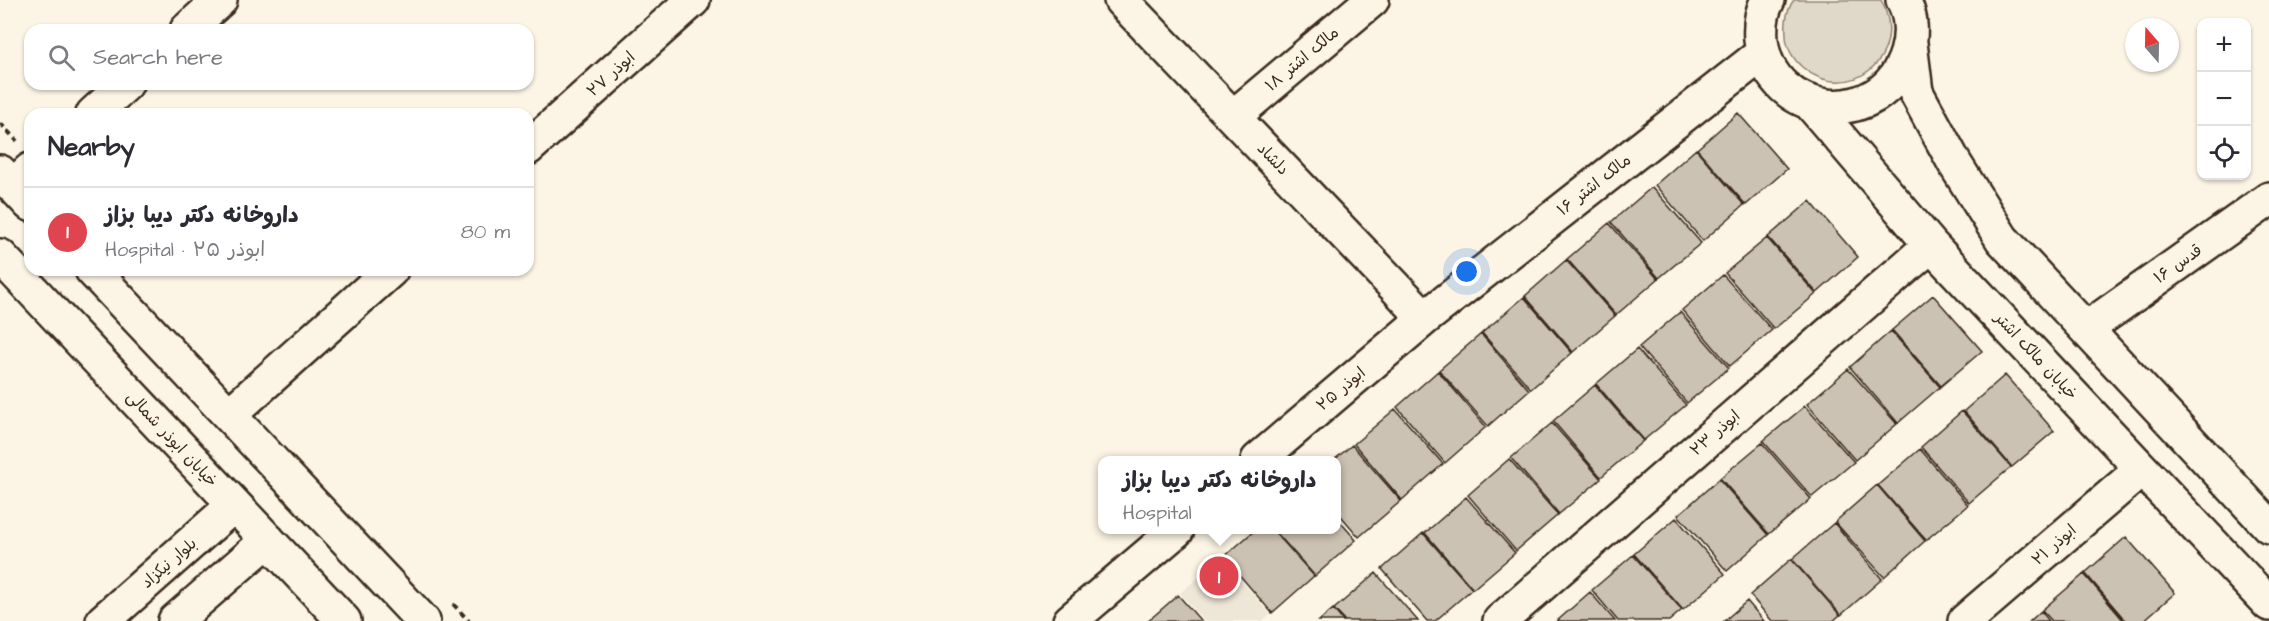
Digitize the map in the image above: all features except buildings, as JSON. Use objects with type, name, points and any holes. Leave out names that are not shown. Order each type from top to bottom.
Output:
[{"type":"street","points":[[194,24],[220,0]]},
{"type":"street","name":"ابوذر ۲۷","points":[[534,142],[693,0]]},
{"type":"street","name":"دلشاد","points":[[1120,0],[1425,318]]},
{"type":"street","name":"مالک اشتر ۱۸","points":[[1233,117],[1372,0]]},
{"type":"street","points":[[1768,0],[1760,28],[1763,53],[1773,74],[1789,92],[1810,103],[1831,107],[1854,105],[1874,97],[1892,83],[1904,64],[1910,43]]},
{"type":"street","points":[[1904,0],[1910,23],[1916,92],[1955,164],[2002,239],[2269,526]]},
{"type":"street","name":"مالک اشتر ۱۶","points":[[1425,318],[1763,53]]},
{"type":"street","points":[[100,108],[119,90]]},
{"type":"street","name":"خیابان مالک اشتر","points":[[1810,103],[1931,245],[2269,604]]},
{"type":"street","name":"قدس ۱۶","points":[[2086,329],[2269,199]]},
{"type":"street","name":"ابوذر ۲۳","points":[[1500,621],[1931,245]]},
{"type":"street","name":"خیابان ابوذر شمالی","points":[[0,256],[344,621]]},
{"type":"street","points":[[98,276],[423,621]]},
{"type":"street","points":[[229,415],[384,276]]},
{"type":"street","name":"ابوذر ۲۵","points":[[1263,456],[1425,318]]},
{"type":"street","name":"ابوذر ۲۱","points":[[1965,621],[2142,469]]},
{"type":"street","name":"بلوار نیکزاد","points":[[103,621],[234,505]]},
{"type":"street","points":[[1070,621],[1172,534]]},
{"type":"street","points":[[159,571],[182,615],[268,540]]},
{"type":"shaded area","points":[[1794,0],[1881,0],[1888,21],[1888,40],[1882,56],[1870,70],[1856,78],[1838,81],[1820,78],[1802,67],[1791,52],[1786,39],[1787,17]]},
{"type":"shaded area","points":[[1222,558],[1270,614],[1262,621],[1204,621],[1180,593]]},
{"type":"place","name":"داروخانه دکتر دیبا بزاز","points":[[1219,576]]}]
